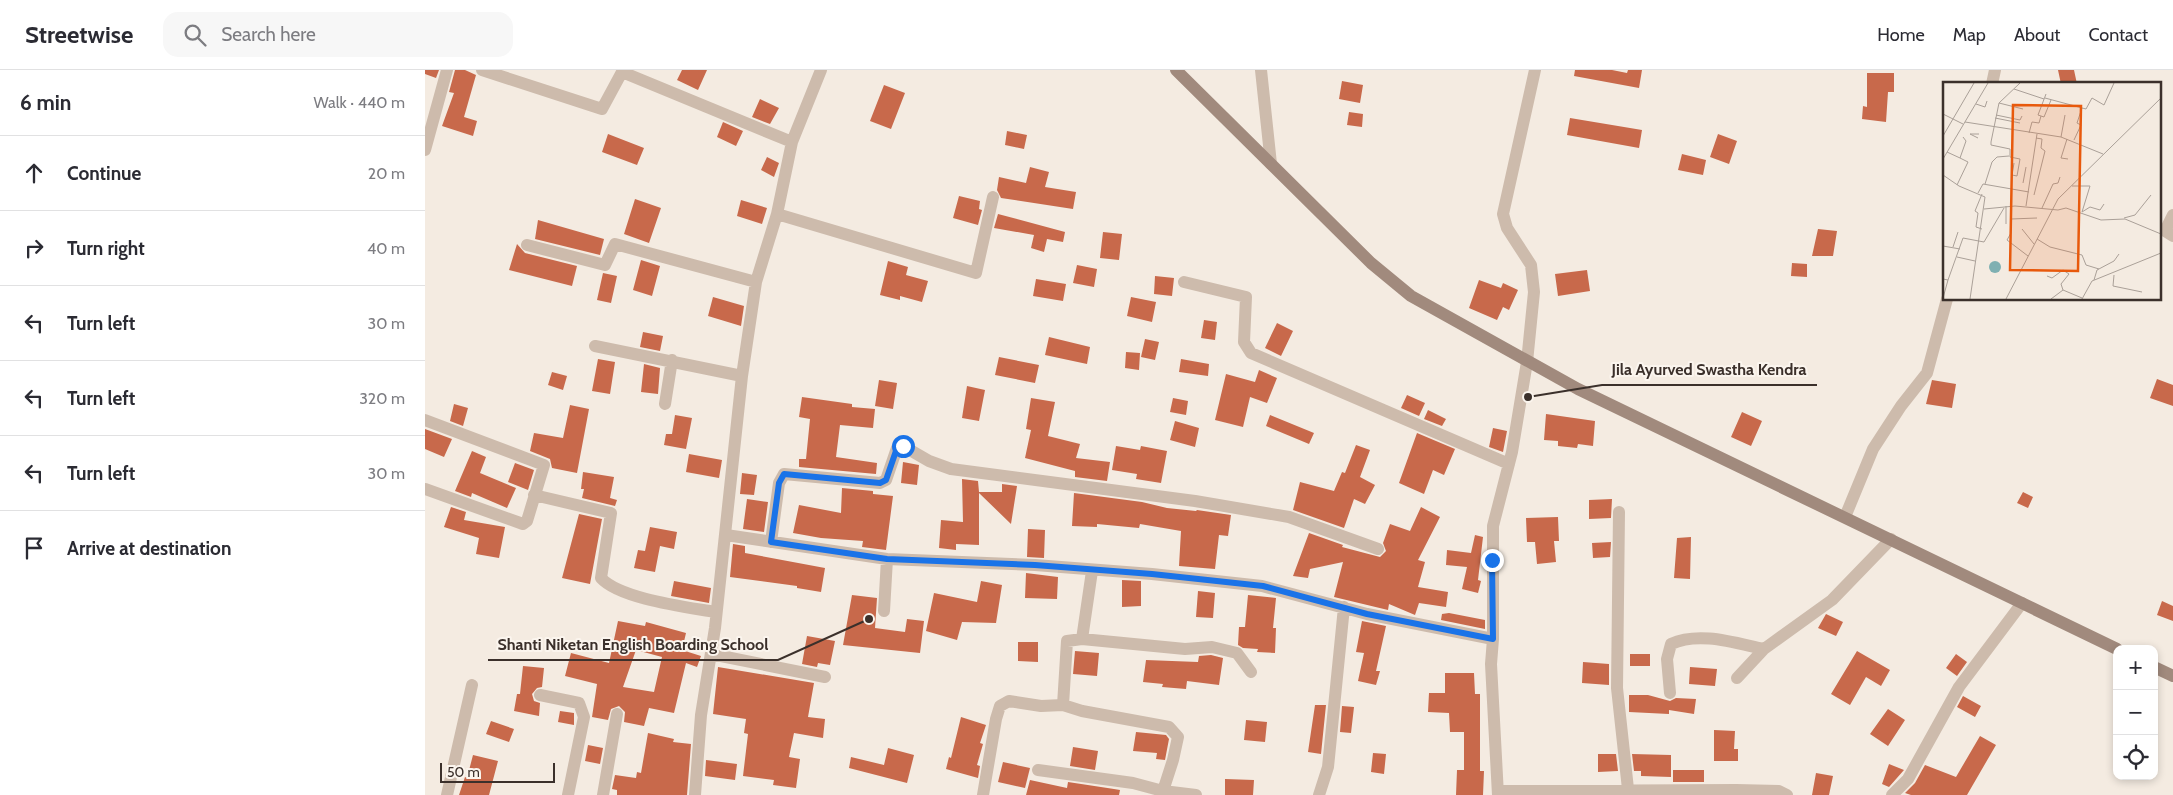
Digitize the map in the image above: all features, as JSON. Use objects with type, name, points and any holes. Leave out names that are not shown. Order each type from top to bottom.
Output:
[{"type":"street","points":[[425,150],[447,70]]},
{"type":"street","points":[[482,70],[602,109],[622,71],[792,142]]},
{"type":"street","points":[[695,795],[701,715],[711,654],[742,376],[756,282],[777,214],[792,142],[821,70]]},
{"type":"street","points":[[1176,70],[1371,263],[1411,296],[1578,389],[2113,647]]},
{"type":"street","points":[[1261,70],[1271,164]]},
{"type":"street","points":[[1535,70],[1503,214],[1507,228],[1531,265],[1534,292],[1527,362],[1509,464],[1493,526],[1493,639],[1491,664],[1494,749],[1498,793],[1628,789],[1779,791],[1787,795]]},
{"type":"street","points":[[777,214],[976,273],[993,198]]},
{"type":"street","points":[[2173,215],[2165,231],[2173,236]]},
{"type":"street","points":[[527,245],[605,265],[615,244],[756,282]]},
{"type":"street","points":[[1184,282],[1246,298],[1244,342],[1251,353],[1509,464]]},
{"type":"street","points":[[1845,517],[1873,450],[1901,406],[1927,373],[1947,300]]},
{"type":"street","points":[[595,346],[672,360],[742,376]]},
{"type":"street","points":[[665,404],[672,360]]},
{"type":"street","points":[[425,420],[544,465],[527,521],[523,524],[456,502],[425,489]]},
{"type":"street","points":[[771,542],[779,483],[784,474],[880,483],[886,480],[897,448],[903,446],[929,461],[951,469],[1165,497],[1289,517],[1378,550]]},
{"type":"street","points":[[534,495],[611,513],[601,567],[601,578],[607,585],[660,602],[715,612]]},
{"type":"street","points":[[1619,512],[1617,688],[1628,789]]},
{"type":"street","points":[[725,535],[887,559],[1035,565],[1091,571],[1152,574],[1263,586],[1367,614],[1493,639]]},
{"type":"street","points":[[1737,678],[1764,649],[1832,600],[1891,539]]},
{"type":"street","points":[[883,611],[887,559]]},
{"type":"street","points":[[1082,639],[1091,571]]},
{"type":"street","points":[[1892,795],[1908,779],[1959,687],[2022,603]]},
{"type":"street","points":[[1319,795],[1328,767],[1344,607]]},
{"type":"street","points":[[1670,693],[1667,659],[1671,644],[1678,640],[1715,638],[1764,649]]},
{"type":"street","points":[[1063,705],[1067,641],[1082,639],[1185,649],[1212,647],[1237,653],[1251,672]]},
{"type":"street","points":[[711,654],[825,677]]},
{"type":"street","points":[[2158,669],[2173,676]]},
{"type":"street","points":[[447,795],[472,685]]},
{"type":"street","points":[[539,695],[579,703],[583,710],[584,717],[568,795]]},
{"type":"street","points":[[983,795],[996,719],[1000,706],[1009,701],[1041,706],[1063,705],[1082,711],[1169,727],[1178,737],[1163,791]]},
{"type":"street","points":[[603,795],[617,714]]},
{"type":"street","points":[[1038,770],[1133,783],[1163,791],[1196,795]]},
{"type":"building","points":[[425,70],[439,70],[436,78],[425,74]]},
{"type":"building","points":[[455,70],[465,70],[476,75],[464,117],[477,121],[473,136],[442,126],[454,93],[449,92]]},
{"type":"building","points":[[682,70],[707,70],[698,90],[677,80]]},
{"type":"building","points":[[1575,70],[1612,70],[1627,73],[1628,70],[1642,70],[1639,88],[1574,76]]},
{"type":"building","points":[[2058,70],[2074,70],[2077,82],[2061,82]]},
{"type":"building","points":[[1867,73],[1894,73],[1894,92],[1888,92],[1886,122],[1862,119],[1863,106],[1867,107]]},
{"type":"building","points":[[1342,81],[1363,85],[1360,103],[1339,99]]},
{"type":"building","points":[[884,85],[905,93],[891,129],[870,121]]},
{"type":"building","points":[[760,99],[779,108],[770,124],[752,117]]},
{"type":"building","points":[[1349,112],[1363,114],[1362,127],[1347,125]]},
{"type":"building","points":[[1570,118],[1642,130],[1639,148],[1567,135]]},
{"type":"building","points":[[723,122],[743,131],[736,146],[717,137]]},
{"type":"building","points":[[1007,131],[1027,135],[1024,149],[1005,145]]},
{"type":"building","points":[[608,134],[644,148],[637,165],[602,152]]},
{"type":"building","points":[[1718,134],[1737,141],[1729,164],[1710,157]]},
{"type":"building","points":[[1682,154],[1706,160],[1703,175],[1678,170]]},
{"type":"building","points":[[767,157],[779,163],[774,177],[761,170]]},
{"type":"building","points":[[1030,167],[1049,172],[1045,187],[1076,192],[1073,209],[1001,198],[997,190],[999,177],[1026,183]]},
{"type":"building","points":[[959,196],[980,201],[979,209],[982,210],[978,225],[953,218]]},
{"type":"building","points":[[635,199],[661,208],[649,243],[624,234]]},
{"type":"building","points":[[741,200],[767,208],[762,224],[737,216]]},
{"type":"building","points":[[998,214],[1065,232],[1063,242],[1047,239],[1044,252],[1031,248],[1034,235],[994,228]]},
{"type":"building","points":[[538,220],[604,239],[600,255],[535,239]]},
{"type":"building","points":[[1818,229],[1837,231],[1833,256],[1812,256]]},
{"type":"building","points":[[1103,232],[1122,234],[1119,260],[1100,258]]},
{"type":"building","points":[[517,244],[525,253],[577,266],[572,286],[509,270]]},
{"type":"building","points":[[641,260],[660,266],[652,296],[633,290]]},
{"type":"building","points":[[888,261],[908,267],[906,275],[928,281],[922,302],[900,296],[900,300],[880,295]]},
{"type":"building","points":[[1792,263],[1807,264],[1807,277],[1791,276]]},
{"type":"building","points":[[1077,265],[1097,269],[1094,287],[1073,283]]},
{"type":"building","points":[[1587,270],[1590,291],[1558,296],[1555,274]]},
{"type":"building","points":[[603,273],[617,276],[611,303],[597,300]]},
{"type":"building","points":[[1155,276],[1174,278],[1172,296],[1154,294]]},
{"type":"building","points":[[1036,279],[1066,284],[1063,301],[1033,296]]},
{"type":"building","points":[[1479,280],[1501,288],[1503,283],[1518,290],[1509,310],[1503,307],[1497,320],[1469,308]]},
{"type":"building","points":[[713,297],[744,306],[741,326],[708,316]]},
{"type":"building","points":[[1131,297],[1156,302],[1152,322],[1127,316]]},
{"type":"building","points":[[1204,320],[1217,322],[1215,340],[1201,338]]},
{"type":"building","points":[[1277,323],[1293,331],[1281,356],[1265,348]]},
{"type":"building","points":[[643,332],[663,336],[660,351],[640,347]]},
{"type":"building","points":[[1049,337],[1090,347],[1087,364],[1045,355]]},
{"type":"building","points":[[1145,339],[1159,342],[1155,360],[1141,357]]},
{"type":"building","points":[[1126,352],[1140,353],[1139,370],[1125,368]]},
{"type":"building","points":[[999,357],[1039,365],[1035,383],[995,375]]},
{"type":"building","points":[[598,359],[615,362],[610,394],[592,391]]},
{"type":"building","points":[[1181,359],[1209,364],[1208,376],[1179,372]]},
{"type":"building","points":[[644,364],[660,368],[658,394],[641,392]]},
{"type":"building","points":[[1259,370],[1277,378],[1267,403],[1250,397],[1243,427],[1215,420],[1226,374],[1255,382]]},
{"type":"building","points":[[552,372],[567,376],[563,390],[548,385]]},
{"type":"building","points":[[2157,379],[2173,385],[2173,406],[2150,398]]},
{"type":"building","points":[[879,380],[897,383],[893,409],[875,406]]},
{"type":"building","points":[[1932,380],[1956,384],[1952,408],[1926,404]]},
{"type":"building","points":[[967,386],[985,390],[979,421],[962,418]]},
{"type":"building","points":[[1407,395],[1425,403],[1419,416],[1401,408]]},
{"type":"building","points":[[802,397],[852,404],[852,407],[875,409],[873,428],[840,425],[836,457],[877,463],[876,474],[799,467],[799,459],[806,459],[810,419],[799,417]]},
{"type":"building","points":[[1031,398],[1055,402],[1048,436],[1080,444],[1076,458],[1110,462],[1107,481],[1075,477],[1075,471],[1025,458],[1031,430],[1026,429]]},
{"type":"building","points":[[1173,398],[1188,401],[1186,415],[1170,412]]},
{"type":"building","points":[[454,404],[468,408],[463,426],[450,421]]},
{"type":"building","points":[[570,405],[589,409],[577,473],[552,468],[550,459],[530,451],[534,433],[563,438]]},
{"type":"building","points":[[1428,410],[1446,419],[1442,426],[1424,419]]},
{"type":"building","points":[[1742,412],[1762,421],[1751,446],[1731,437]]},
{"type":"building","points":[[1546,414],[1595,421],[1593,446],[1578,444],[1577,448],[1558,446],[1558,441],[1544,440]]},
{"type":"building","points":[[675,415],[692,418],[686,449],[664,445],[666,434],[672,434]]},
{"type":"building","points":[[1270,415],[1314,433],[1309,444],[1266,426]]},
{"type":"building","points":[[1175,421],[1199,428],[1195,447],[1170,440]]},
{"type":"building","points":[[1493,428],[1507,431],[1503,452],[1489,447]]},
{"type":"building","points":[[425,429],[452,439],[444,457],[425,449]]},
{"type":"building","points":[[1417,433],[1455,449],[1444,475],[1433,470],[1424,494],[1399,483]]},
{"type":"building","points":[[1356,445],[1370,450],[1360,477],[1375,485],[1365,504],[1354,499],[1344,528],[1293,510],[1300,482],[1334,491],[1342,472],[1345,473]]},
{"type":"building","points":[[1116,446],[1140,450],[1141,446],[1167,451],[1161,483],[1136,479],[1137,474],[1112,470]]},
{"type":"building","points":[[472,451],[486,457],[480,473],[516,488],[507,508],[472,493],[471,497],[455,491]]},
{"type":"building","points":[[689,454],[722,460],[719,478],[686,472]]},
{"type":"building","points":[[903,462],[919,465],[917,485],[901,483]]},
{"type":"building","points":[[515,463],[534,470],[528,490],[508,482]]},
{"type":"building","points":[[583,472],[614,477],[610,498],[617,500],[615,506],[582,498],[584,489],[581,489]]},
{"type":"building","points":[[742,473],[757,475],[754,495],[740,494]]},
{"type":"building","points":[[962,479],[978,481],[979,492],[1002,492],[1002,484],[1017,486],[1011,524],[979,493],[979,545],[956,544],[956,550],[939,548],[941,520],[963,522]]},
{"type":"building","points":[[842,488],[873,491],[873,494],[893,496],[886,550],[862,547],[863,541],[821,538],[793,533],[799,505],[841,513]]},
{"type":"building","points":[[2023,492],[2033,497],[2028,508],[2017,503]]},
{"type":"building","points":[[1074,493],[1142,502],[1167,508],[1231,515],[1228,536],[1219,535],[1215,569],[1179,566],[1181,531],[1140,524],[1139,528],[1097,524],[1097,527],[1072,526]]},
{"type":"building","points":[[747,499],[768,502],[764,532],[743,529]]},
{"type":"building","points":[[1612,499],[1611,518],[1589,519],[1589,500]]},
{"type":"building","points":[[451,507],[466,512],[464,520],[505,527],[499,558],[476,554],[479,538],[444,527]]},
{"type":"building","points":[[1421,507],[1440,517],[1418,560],[1425,562],[1418,587],[1448,592],[1446,607],[1419,603],[1415,615],[1389,604],[1388,610],[1334,597],[1343,562],[1310,569],[1308,578],[1293,576],[1309,533],[1343,545],[1342,547],[1380,557],[1386,551],[1383,543],[1390,524],[1410,531]]},
{"type":"building","points":[[579,514],[602,519],[590,584],[562,578]]},
{"type":"building","points":[[1558,517],[1559,541],[1554,541],[1556,562],[1537,564],[1535,542],[1527,542],[1526,518]]},
{"type":"building","points":[[650,527],[677,532],[674,549],[660,546],[655,572],[634,568],[638,550],[645,551]]},
{"type":"building","points":[[1028,529],[1045,530],[1044,558],[1027,557]]},
{"type":"building","points":[[1475,535],[1483,537],[1478,580],[1481,581],[1478,593],[1462,589],[1467,567],[1446,565],[1447,550],[1471,553]]},
{"type":"building","points":[[1691,537],[1690,579],[1674,578],[1677,538]]},
{"type":"building","points":[[1611,542],[1610,557],[1593,558],[1592,543]]},
{"type":"building","points":[[733,544],[745,546],[745,553],[825,568],[821,592],[797,588],[797,586],[730,577]]},
{"type":"building","points":[[1026,573],[1058,577],[1057,599],[1025,598]]},
{"type":"building","points":[[1122,580],[1141,581],[1141,606],[1122,607]]},
{"type":"building","points":[[674,581],[711,588],[709,603],[671,596]]},
{"type":"building","points":[[981,581],[1002,585],[996,623],[962,622],[957,640],[926,631],[934,593],[977,602]]},
{"type":"building","points":[[1198,591],[1215,593],[1213,618],[1196,617]]},
{"type":"building","points":[[852,595],[877,598],[875,628],[905,632],[907,619],[924,621],[920,653],[843,645]]},
{"type":"building","points":[[1248,595],[1276,598],[1273,628],[1276,628],[1275,653],[1257,652],[1258,649],[1243,648],[1238,645],[1239,627],[1245,627]]},
{"type":"building","points":[[2162,601],[2173,606],[2173,621],[2157,615]]},
{"type":"building","points":[[1449,613],[1485,620],[1485,629],[1441,620],[1442,614]]},
{"type":"building","points":[[1826,614],[1843,622],[1836,636],[1818,628]]},
{"type":"building","points":[[618,621],[645,626],[646,622],[686,633],[682,650],[701,656],[697,667],[686,663],[674,713],[649,708],[644,726],[624,722],[625,712],[619,706],[611,709],[608,720],[592,717],[597,684],[565,676],[571,653],[609,663]],"holes":[[[636,650],[662,657],[654,692],[623,687]]]},
{"type":"building","points":[[1362,621],[1386,626],[1376,671],[1380,671],[1376,685],[1358,681],[1364,653],[1356,652]]},
{"type":"building","points":[[807,636],[835,641],[830,665],[818,663],[817,667],[802,664]]},
{"type":"building","points":[[1018,642],[1038,642],[1038,662],[1018,661]]},
{"type":"building","points":[[1075,651],[1099,653],[1097,676],[1073,674]]},
{"type":"building","points":[[1857,651],[1890,670],[1881,686],[1866,677],[1850,705],[1831,694]]},
{"type":"building","points":[[1630,654],[1650,654],[1650,666],[1630,666]]},
{"type":"building","points":[[1956,654],[1967,662],[1957,676],[1946,668]]},
{"type":"building","points":[[1211,655],[1223,658],[1219,685],[1187,681],[1186,689],[1162,687],[1163,684],[1143,682],[1146,660],[1198,662],[1199,656]]},
{"type":"building","points":[[1583,662],[1609,664],[1609,685],[1582,683]]},
{"type":"building","points":[[523,666],[544,668],[542,687],[537,688],[532,694],[534,701],[540,703],[539,716],[514,711],[517,694],[520,694]]},
{"type":"building","points":[[718,667],[814,683],[808,717],[825,719],[823,738],[794,733],[789,757],[800,759],[796,788],[773,785],[774,780],[743,776],[748,734],[744,733],[746,719],[713,714]]},
{"type":"building","points":[[1690,667],[1717,669],[1715,686],[1689,684]]},
{"type":"building","points":[[1445,673],[1474,673],[1475,694],[1480,694],[1480,771],[1484,771],[1483,795],[1456,795],[1457,770],[1464,770],[1464,732],[1450,732],[1449,713],[1428,712],[1429,693],[1445,693]]},
{"type":"building","points":[[1629,695],[1648,695],[1670,701],[1676,698],[1696,699],[1694,714],[1669,710],[1669,714],[1629,712]]},
{"type":"building","points":[[1963,696],[1981,706],[1975,717],[1957,707]]},
{"type":"building","points":[[1315,705],[1326,705],[1321,754],[1308,752]]},
{"type":"building","points":[[1342,706],[1354,707],[1351,733],[1340,732]]},
{"type":"building","points":[[1888,709],[1905,720],[1888,746],[1870,734]]},
{"type":"building","points":[[560,711],[574,713],[574,725],[558,722]]},
{"type":"building","points":[[961,717],[986,725],[980,743],[983,744],[977,765],[980,766],[978,778],[946,769],[949,757],[951,758]]},
{"type":"building","points":[[1246,720],[1267,722],[1265,742],[1244,740]]},
{"type":"building","points":[[491,721],[514,729],[509,742],[486,734]]},
{"type":"building","points":[[1714,730],[1735,731],[1734,749],[1738,749],[1738,761],[1714,761]]},
{"type":"building","points":[[1136,732],[1166,735],[1169,739],[1165,760],[1156,759],[1157,753],[1133,751]]},
{"type":"building","points":[[648,733],[674,739],[673,742],[691,744],[687,795],[617,795],[617,790],[612,789],[615,775],[636,778],[637,772],[641,773]]},
{"type":"building","points":[[1980,736],[1996,745],[1967,795],[1911,795],[1905,793],[1915,783],[1925,765],[1956,777]]},
{"type":"building","points":[[588,745],[603,748],[600,764],[585,761]]},
{"type":"building","points":[[1073,747],[1098,751],[1095,770],[1070,766]]},
{"type":"building","points":[[888,748],[914,755],[907,783],[849,768],[851,757],[884,765]]},
{"type":"building","points":[[1373,753],[1386,754],[1384,774],[1371,772]]},
{"type":"building","points":[[1598,754],[1616,754],[1618,771],[1598,772]]},
{"type":"building","points":[[1632,754],[1671,755],[1671,777],[1641,776],[1641,771],[1634,771]]},
{"type":"building","points":[[473,755],[498,761],[489,795],[459,795],[465,777],[467,778]]},
{"type":"building","points":[[706,760],[737,764],[735,780],[705,776]]},
{"type":"building","points":[[1003,762],[1030,768],[1025,788],[998,782]]},
{"type":"building","points":[[1889,764],[1904,770],[1889,787],[1882,784]]},
{"type":"building","points":[[1673,770],[1704,770],[1704,782],[1673,782]]},
{"type":"building","points":[[1816,773],[1833,776],[1829,795],[1812,795]]},
{"type":"building","points":[[1225,779],[1254,780],[1253,795],[1225,795]]},
{"type":"building","points":[[1030,780],[1067,788],[1068,782],[1120,790],[1119,795],[1026,795]]},
{"type":"place","name":"Jila Ayurved Swastha Kendra","points":[[1528,397]]},
{"type":"place","name":"Shanti Niketan English Boarding School","points":[[869,619]]},
{"type":"route","points":[[903,446],[897,448],[886,480],[880,483],[819,479],[784,474],[779,483],[771,542],[887,559],[1035,565],[1078,570],[1152,574],[1263,586],[1312,597],[1367,614],[1493,639],[1492,560]]}]
